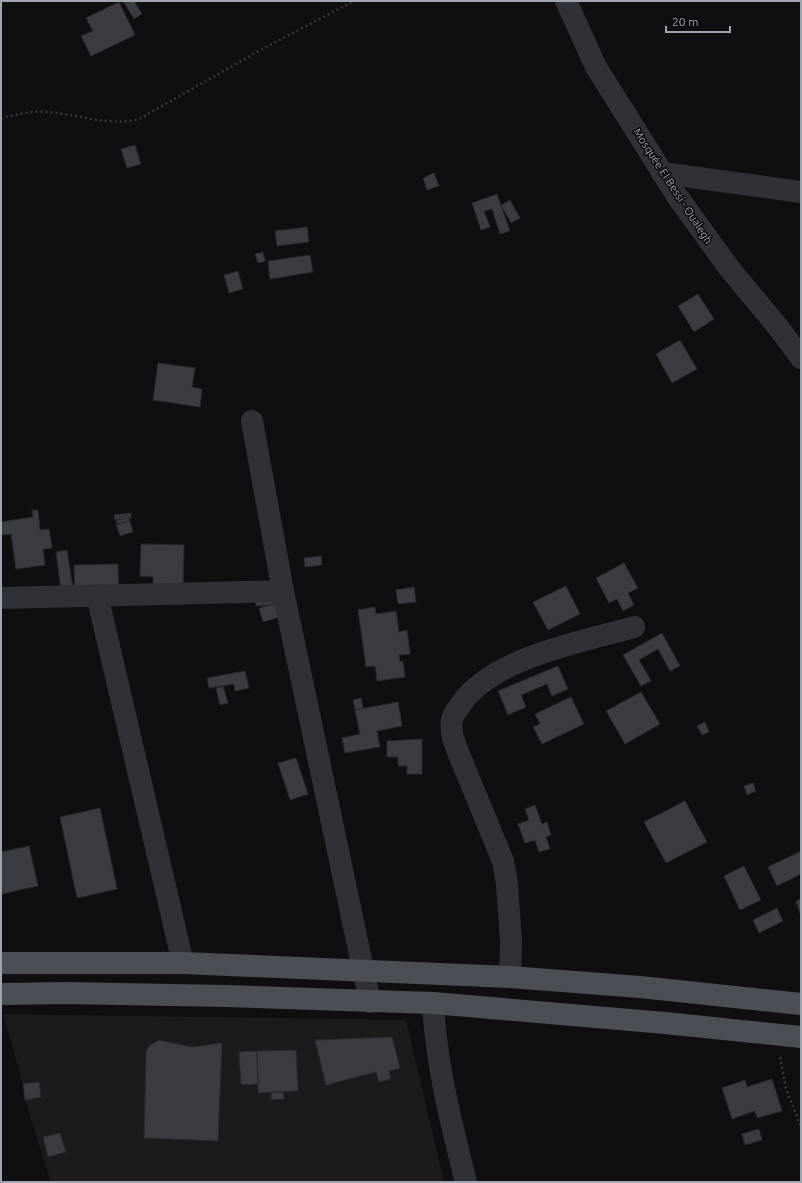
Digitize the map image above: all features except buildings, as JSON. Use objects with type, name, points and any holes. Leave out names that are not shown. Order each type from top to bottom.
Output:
[{"type":"main road","points":[[1,963],[183,963],[510,977],[640,987],[801,1004]]},
{"type":"main road","points":[[1,994],[219,996],[433,1003],[665,1022],[801,1037]]},
{"type":"street","name":"Mosquée El Bessi - Oualegh","points":[[566,1],[596,67],[700,231],[801,358]]},
{"type":"street","points":[[662,173],[801,192]]},
{"type":"street","points":[[252,420],[283,591],[370,1002]]},
{"type":"street","points":[[1,598],[283,591]]},
{"type":"street","points":[[97,595],[183,963]]},
{"type":"street","points":[[510,977],[512,942],[507,884],[503,861],[451,734],[452,718],[464,700],[484,682],[513,664],[544,652],[634,627]]},
{"type":"street","points":[[433,1003],[436,1048],[466,1182]]},
{"type":"path","points":[[1,118],[32,112],[47,112],[109,121],[128,122],[140,119],[266,47],[354,1]]},
{"type":"path","points":[[777,1034],[786,1089],[801,1127]]},
{"type":"shaded area","points":[[3,1014],[406,1020],[444,1182],[51,1182],[25,1100],[23,1084]]}]
